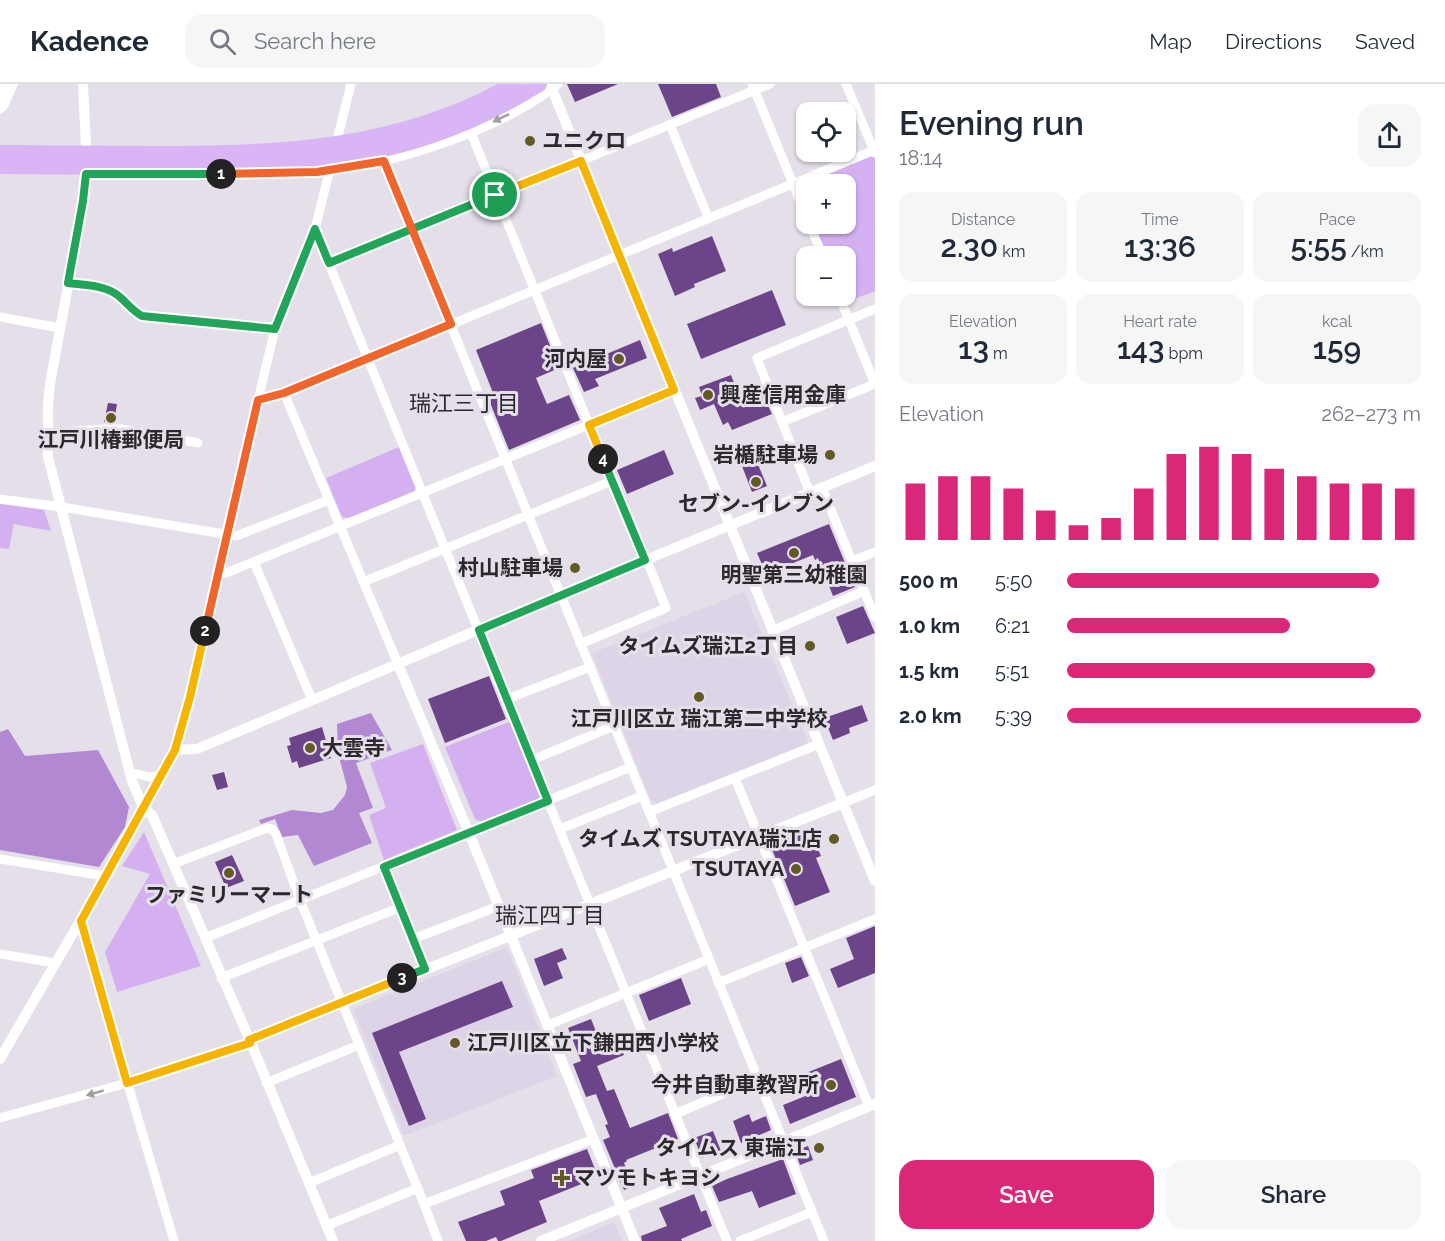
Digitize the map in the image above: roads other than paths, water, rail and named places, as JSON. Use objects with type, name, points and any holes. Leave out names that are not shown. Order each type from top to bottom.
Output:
[{"type":"highway","points":[[0,153],[237,154],[316,148],[416,127],[475,105],[514,84]]},
{"type":"highway","points":[[0,166],[239,166],[290,163],[355,155],[409,142],[451,128],[550,85]]},
{"type":"street","points":[[2,107],[3,84]]},
{"type":"street","points":[[2,107],[9,99],[13,84]]},
{"type":"street","points":[[83,84],[86,174],[49,394],[48,457],[129,772],[143,807],[152,815],[250,1041],[333,1241]]},
{"type":"street","points":[[0,1059],[4,1045],[81,921],[175,750],[190,697],[275,329],[315,229],[351,84]]},
{"type":"street","points":[[0,146],[238,146],[338,137],[383,129],[427,116],[498,84]]},
{"type":"street","points":[[329,263],[670,125],[753,87],[770,84]]},
{"type":"street","points":[[258,400],[284,393],[708,217],[874,151],[846,84]]},
{"type":"street","points":[[0,174],[226,174],[330,170],[384,161],[471,133],[509,114],[550,85],[875,880]]},
{"type":"street","points":[[753,87],[796,190]]},
{"type":"street","points":[[670,125],[708,217]]},
{"type":"street","points":[[471,133],[666,608],[580,644]]},
{"type":"street","points":[[384,161],[824,1241]]},
{"type":"street","points":[[315,229],[727,1241]]},
{"type":"street","points":[[68,283],[104,288],[116,293],[142,316],[275,329]]},
{"type":"street","points":[[783,422],[875,384],[843,306]]},
{"type":"street","points":[[810,493],[757,358],[875,309]]},
{"type":"street","points":[[0,317],[60,328]]},
{"type":"street","points":[[218,572],[226,573],[254,562],[674,390]]},
{"type":"street","points":[[284,393],[470,833],[635,1241]]},
{"type":"street","points":[[48,433],[122,429],[198,443]]},
{"type":"street","points":[[175,750],[197,749],[560,595],[875,466]]},
{"type":"street","points":[[363,582],[612,481]]},
{"type":"street","points":[[822,488],[875,617]]},
{"type":"street","points":[[0,499],[236,536],[329,500]]},
{"type":"street","points":[[852,561],[875,552]]},
{"type":"street","points":[[254,562],[312,700]]},
{"type":"street","points":[[772,631],[864,591]]},
{"type":"street","points":[[507,699],[590,667]]},
{"type":"street","points":[[532,760],[614,726]]},
{"type":"street","points":[[649,812],[819,744]]},
{"type":"street","points":[[205,938],[631,767]]},
{"type":"street","points":[[129,772],[149,777],[161,775]]},
{"type":"street","points":[[541,1241],[872,1105],[804,948],[735,778]]},
{"type":"street","points":[[0,1118],[127,1083],[250,1041],[511,934],[875,790]]},
{"type":"street","points":[[560,829],[642,796]]},
{"type":"street","points":[[173,864],[267,828],[272,829],[276,834],[300,900],[438,1241]]},
{"type":"street","points":[[0,859],[105,876]]},
{"type":"street","points":[[384,867],[425,969]]},
{"type":"street","points":[[413,939],[499,906]]},
{"type":"street","points":[[221,978],[401,907]]},
{"type":"street","points":[[718,983],[875,919]]},
{"type":"street","points":[[81,921],[174,1241]]},
{"type":"street","points":[[0,954],[56,963]]},
{"type":"street","points":[[548,1025],[709,959]]},
{"type":"street","points":[[266,1083],[359,1045]]},
{"type":"street","points":[[675,1114],[758,1079]]},
{"type":"street","points":[[424,1204],[594,1139]]},
{"type":"street","points":[[309,1184],[400,1144]]},
{"type":"street","points":[[326,1226],[418,1188]]},
{"type":"street","points":[[740,1241],[812,1212]]},
{"type":"place","name":"ユニクロ","points":[[530,141]]},
{"type":"place","name":"河内屋","points":[[619,359]]},
{"type":"place","name":"興産信用金庫","points":[[708,395]]},
{"type":"place","name":"江戸川椿郵便局","points":[[111,418]]},
{"type":"place","name":"岩楯駐車場","points":[[830,455]]},
{"type":"place","name":"セブン-イレブン","points":[[756,482]]},
{"type":"place","name":"明聖第三幼稚園","points":[[794,553]]},
{"type":"place","name":"村山駐車場","points":[[575,568]]},
{"type":"place","name":"タイムズ瑞江2丁目","points":[[810,646]]},
{"type":"place","name":"江戸川区立 瑞江第二中学校","points":[[699,697]]},
{"type":"place","name":"大雲寺","points":[[310,748]]},
{"type":"place","name":"タイムズ TSUTAYA瑞江店","points":[[834,839]]},
{"type":"place","name":"TSUTAYA","points":[[796,869]]},
{"type":"place","name":"ファミリーマート","points":[[229,873]]},
{"type":"place","name":"江戸川区立下鎌田西小学校","points":[[455,1043]]},
{"type":"place","name":"今井自動車教習所","points":[[831,1085]]},
{"type":"place","name":"タイムス 東瑞江","points":[[819,1148]]},
{"type":"place","name":"マツモトキヨシ","points":[[562,1178]]},
{"type":"district","name":"瑞江三丁目","points":[[464,403]]},
{"type":"district","name":"瑞江四丁目","points":[[550,915]]}]
